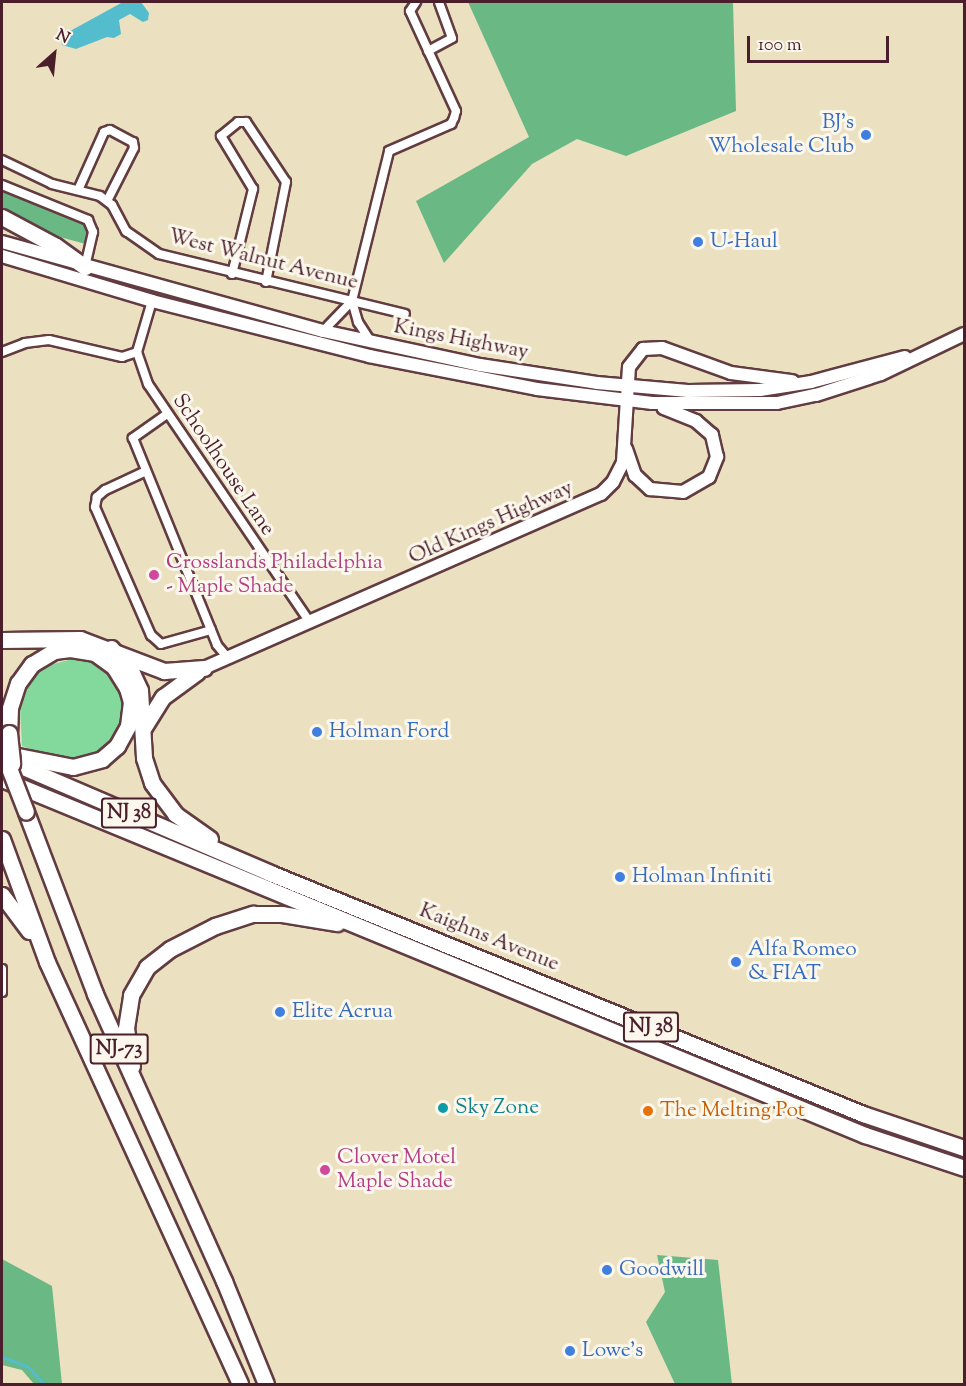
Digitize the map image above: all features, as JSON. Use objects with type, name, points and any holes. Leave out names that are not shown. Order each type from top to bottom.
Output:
[{"type":"highway","points":[[2,217],[56,246],[85,267]]},
{"type":"highway","points":[[2,640],[72,638],[111,648],[164,671],[204,668]]},
{"type":"highway","points":[[111,648],[136,680],[144,727],[146,767],[161,800],[191,827],[256,867]]},
{"type":"highway","points":[[6,776],[2,752],[73,767],[102,759],[117,746],[128,726],[131,702],[124,680],[108,662],[88,651],[61,649],[46,654],[18,683],[10,708],[9,733],[6,776]]},
{"type":"highway","points":[[144,727],[163,697],[204,668]]},
{"type":"highway","name":"Kaighns Avenue","points":[[2,758],[256,867],[863,1114],[964,1148]]},
{"type":"highway","name":"Kaighns Avenue","points":[[6,776],[349,924],[865,1135],[964,1168]]},
{"type":"highway","name":"NJ-73","points":[[6,776],[26,812],[90,983],[224,1281],[266,1384]]},
{"type":"highway","name":"NJ-73","points":[[2,839],[47,962],[240,1384]]},
{"type":"highway","points":[[2,895],[14,907],[47,962]]},
{"type":"highway","points":[[136,1087],[127,1011],[137,981],[162,955],[208,929],[254,914],[282,914],[349,924]]},
{"type":"main road","name":"Kings Highway","points":[[2,242],[85,267],[322,331],[503,369],[628,386],[726,392],[808,383],[921,353]]},
{"type":"main road","name":"Kings Highway","points":[[2,256],[152,301],[414,365],[537,389],[628,401]]},
{"type":"main road","name":"Kings Highway","points":[[652,403],[777,403],[855,383],[964,334]]},
{"type":"main road","name":"Old Kings Highway","points":[[204,668],[594,499],[617,476],[626,446],[628,386],[633,358],[643,349],[656,346],[731,373],[808,383]]},
{"type":"main road","points":[[626,446],[639,480],[658,492],[691,490],[713,471],[717,449],[708,430],[696,421],[652,403],[628,401]]},
{"type":"street","points":[[371,342],[354,314],[352,301],[389,151],[451,124],[456,111],[410,11],[416,2]]},
{"type":"street","points":[[428,51],[452,38],[439,2]]},
{"type":"street","points":[[232,274],[253,189],[221,136],[238,122],[246,122],[286,182],[266,282]]},
{"type":"street","points":[[2,160],[52,184],[79,188],[107,201],[134,148],[133,142],[110,130],[104,132],[79,188]]},
{"type":"street","points":[[2,185],[88,220],[93,232],[85,267]]},
{"type":"street","name":"West Walnut Avenue","points":[[107,201],[126,231],[141,244],[159,254],[232,274],[405,314]]},
{"type":"street","points":[[2,352],[25,343],[49,340],[113,357],[137,352],[152,301]]},
{"type":"street","points":[[322,331],[352,301]]},
{"type":"street","name":"Schoolhouse Lane","points":[[137,352],[140,369],[167,414],[310,622]]},
{"type":"street","points":[[167,414],[133,438],[144,472],[211,630],[228,658]]},
{"type":"street","points":[[144,472],[105,490],[97,497],[95,507],[151,635],[161,644],[211,630]]},
{"type":"street","points":[[2,969],[2,992]]},
{"type":"green space","points":[[468,2],[733,2],[736,111],[626,156],[577,139],[532,164],[444,263],[416,201],[529,137]]},
{"type":"green space","points":[[2,181],[82,213],[93,234],[89,245],[2,221]]},
{"type":"green space","points":[[83,656],[115,675],[126,721],[104,753],[64,761],[22,746],[20,707],[36,669]]},
{"type":"green space","points":[[657,1255],[718,1260],[732,1384],[675,1384],[646,1322],[665,1292]]},
{"type":"green space","points":[[2,1259],[52,1286],[62,1384],[34,1384],[22,1370],[2,1365]]},
{"type":"water","points":[[123,2],[141,2],[149,13],[148,20],[143,22],[130,14],[119,20],[121,34],[114,38],[107,37],[76,49],[62,45],[61,36]]},
{"type":"waterway","points":[[2,1357],[27,1366],[44,1384]]},
{"type":"place","name":"BJ's Wholesale Club","points":[[866,135]]},
{"type":"place","name":"U-Haul","points":[[698,242]]},
{"type":"place","name":"Crosslands Philadelphia - Maple Shade","points":[[154,575]]},
{"type":"place","name":"Holman Ford","points":[[317,732]]},
{"type":"place","name":"Holman Infiniti","points":[[620,877]]},
{"type":"place","name":"Alfa Romeo & FIAT","points":[[736,962]]},
{"type":"place","name":"Elite Acrua","points":[[280,1012]]},
{"type":"place","name":"Sky Zone","points":[[443,1108]]},
{"type":"place","name":"The Melting Pot","points":[[648,1111]]},
{"type":"place","name":"Clover Motel Maple Shade","points":[[325,1170]]},
{"type":"place","name":"Goodwill","points":[[607,1270]]},
{"type":"place","name":"Lowe's","points":[[570,1351]]}]
